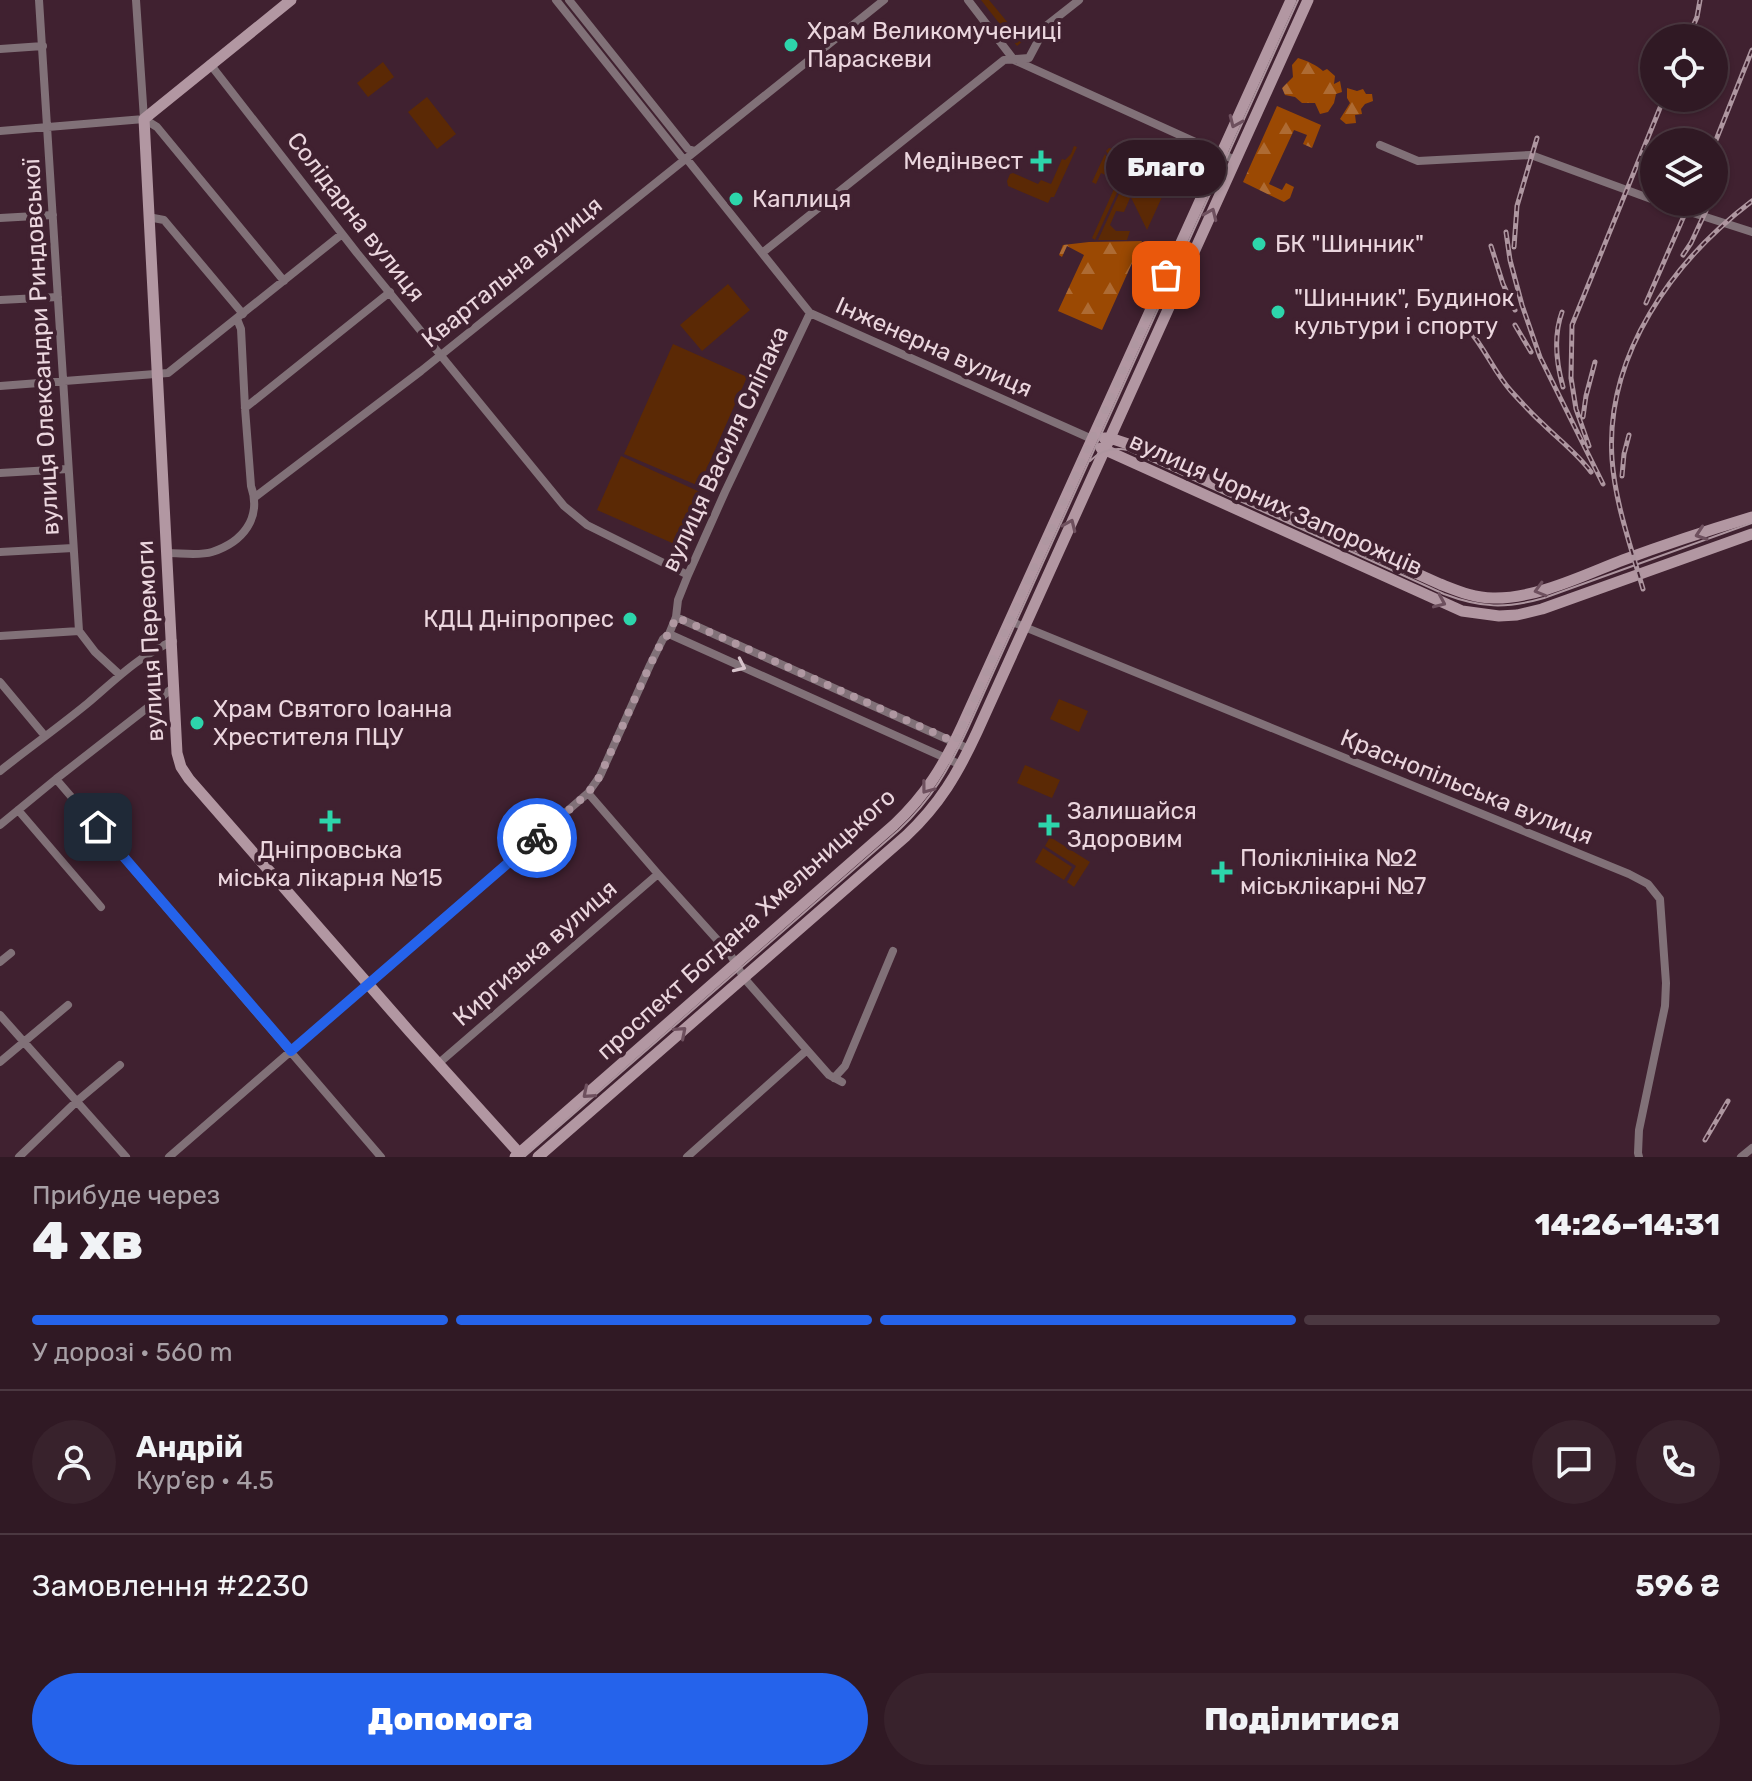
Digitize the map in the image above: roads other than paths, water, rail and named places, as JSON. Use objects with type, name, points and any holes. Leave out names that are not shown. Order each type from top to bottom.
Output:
[{"type":"main road","points":[[144,119],[291,0]]},
{"type":"main road","name":"проспект Богдана Хмельницького","points":[[519,1156],[906,814],[928,789],[955,742],[1291,0]]},
{"type":"main road","name":"проспект Богдана Хмельницького","points":[[538,1157],[918,824],[940,799],[969,749],[1308,0]]},
{"type":"main road","name":"вулиця Перемоги","points":[[144,119],[177,753],[181,767],[519,1156]]},
{"type":"main road","points":[[1146,319],[1161,325]]},
{"type":"main road","name":"вулиця Чорних Запорожців","points":[[1092,439],[1110,438],[1379,558],[1476,597],[1495,599],[1532,592],[1750,516]]},
{"type":"main road","name":"вулиця Чорних Запорожців","points":[[1092,439],[1104,451],[1451,607],[1471,613],[1517,615],[1542,609],[1752,534]]},
{"type":"main road","points":[[1196,490],[1202,477]]},
{"type":"street","name":"вулиця Олександри Риндовської","points":[[39,0],[79,631]]},
{"type":"street","name":"вулиця Перемоги","points":[[136,0],[144,119]]},
{"type":"street","name":"Інженерна вулиця","points":[[556,0],[810,313],[1092,439]]},
{"type":"street","points":[[569,0],[688,149],[695,151]]},
{"type":"street","name":"Квартальна вулиця","points":[[255,497],[441,354],[884,0]]},
{"type":"street","points":[[968,0],[1014,60],[1235,160]]},
{"type":"street","points":[[762,253],[1004,60],[1029,58],[1046,26],[1079,0]]},
{"type":"street","points":[[0,49],[43,46]]},
{"type":"street","name":"Солідарна вулиця","points":[[210,64],[342,234],[554,493],[577,517],[598,531],[688,575]]},
{"type":"street","points":[[1250,89],[1264,95]]},
{"type":"street","points":[[0,131],[144,119],[157,127],[284,281]]},
{"type":"street","points":[[1380,145],[1418,161],[1531,155],[1640,195]]},
{"type":"street","points":[[0,218],[53,215]]},
{"type":"street","points":[[1703,216],[1752,232]]},
{"type":"street","points":[[148,217],[164,220],[240,317],[251,486],[255,497],[254,514],[244,534],[231,543],[209,553],[168,553]]},
{"type":"street","points":[[0,386],[168,373],[342,234]]},
{"type":"street","points":[[245,408],[390,292]]},
{"type":"street","points":[[0,300],[58,297]]},
{"type":"street","name":"вулиця Василя Сліпака","points":[[169,1157],[588,793],[600,776],[663,639],[669,634],[688,575],[810,313]]},
{"type":"street","points":[[0,473],[68,469]]},
{"type":"street","points":[[0,552],[73,548]]},
{"type":"street","points":[[676,617],[969,749]]},
{"type":"street","name":"Краснопільська вулиця","points":[[1010,621],[1648,884],[1660,899],[1666,983],[1665,1006],[1639,1130],[1639,1157]]},
{"type":"street","points":[[0,636],[79,631],[95,652],[120,675]]},
{"type":"street","points":[[669,634],[961,765]]},
{"type":"street","points":[[0,771],[154,649],[173,641]]},
{"type":"street","points":[[0,682],[45,736]]},
{"type":"street","points":[[0,825],[174,687]]},
{"type":"street","points":[[56,779],[381,1157]]},
{"type":"street","points":[[588,793],[730,954],[744,978],[829,1075],[838,1080],[893,951]]},
{"type":"street","points":[[18,810],[101,907]]},
{"type":"street","name":"Киргизька вулиця","points":[[439,1063],[658,874]]},
{"type":"street","points":[[0,962],[11,953]]},
{"type":"street","points":[[0,1062],[68,1005]]},
{"type":"street","points":[[0,1015],[126,1157]]},
{"type":"street","points":[[687,1157],[807,1050]]},
{"type":"street","points":[[19,1157],[120,1065]]},
{"type":"street","points":[[1741,1157],[1752,1148]]},
{"type":"tram line","points":[[524,1157],[899,830],[939,783],[968,728],[1298,0]]},
{"type":"tram line","points":[[1090,461],[1108,450],[1128,450],[1444,594],[1482,604],[1518,604],[1544,598],[1752,523]]},
{"type":"railway","points":[[1694,24],[1700,0]]},
{"type":"railway","points":[[1721,128],[1752,50]]},
{"type":"railway","points":[[1589,446],[1576,409],[1571,378],[1572,325],[1658,112]]},
{"type":"railway","points":[[1514,247],[1517,206],[1537,138]]},
{"type":"railway","points":[[1643,589],[1616,492],[1612,459],[1613,421],[1620,383],[1632,347],[1671,282],[1696,252],[1752,201]]},
{"type":"railway","points":[[1646,303],[1684,216]]},
{"type":"railway","points":[[1683,255],[1704,216]]},
{"type":"railway","points":[[1506,232],[1522,305],[1540,357],[1603,484]]},
{"type":"railway","points":[[1491,246],[1515,310]]},
{"type":"railway","points":[[1562,312],[1556,350],[1563,387]]},
{"type":"railway","points":[[1515,325],[1531,352]]},
{"type":"railway","points":[[1468,329],[1511,391],[1591,472]]},
{"type":"railway","points":[[1583,417],[1595,362]]},
{"type":"railway","points":[[1622,476],[1629,435]]},
{"type":"railway","points":[[1705,1140],[1728,1101]]},
{"type":"place","name":"Храм Великомучениці Параскеви","points":[[791,45]]},
{"type":"place","name":"Медінвест","points":[[1041,161]]},
{"type":"place","name":"Каплиця","points":[[736,199]]},
{"type":"place","name":"БК \"Шинник\"","points":[[1259,244]]},
{"type":"place","name":"Благо","points":[[1166,275]]},
{"type":"place","name":"\"Шинник\", Будинок культури і спорту","points":[[1278,312]]},
{"type":"place","name":"КДЦ Дніпропрес","points":[[630,619]]},
{"type":"place","name":"Храм Святого Іоанна Хрестителя ПЦУ","points":[[197,723]]},
{"type":"place","name":"Дніпровська міська лікарня №15","points":[[330,821]]},
{"type":"place","name":"Залишайся Здоровим","points":[[1049,825]]},
{"type":"place","name":"Поліклініка №2 міськлікарні №7","points":[[1222,872]]}]
